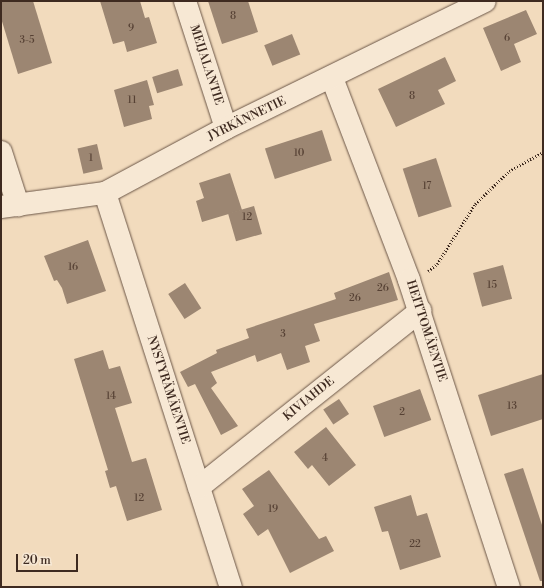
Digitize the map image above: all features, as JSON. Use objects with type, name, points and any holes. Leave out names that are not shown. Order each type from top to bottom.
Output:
[{"type":"street","name":"MEIJALANTIE","points":[[185,1],[226,128]]},
{"type":"street","name":"JYRKÄNNETIE","points":[[9,206],[105,193],[226,128],[332,78],[485,1]]},
{"type":"street","name":"HEITTOMÄENTIE","points":[[332,78],[420,311],[509,587]]},
{"type":"street","points":[[1,152],[9,206]]},
{"type":"street","name":"NYSTYRÄMÄENTIE","points":[[105,193],[231,587]]},
{"type":"street","name":"KIVIAHDE","points":[[199,487],[420,311]]},
{"type":"path","points":[[409,280],[423,275],[437,264],[475,204],[509,171],[543,152]]},
{"type":"building","points":[[1,1],[33,1],[52,63],[18,74],[1,18]]},
{"type":"building","points":[[100,1],[140,1],[145,18],[149,17],[157,43],[127,52],[124,41],[113,44]]},
{"type":"building","points":[[208,1],[248,1],[258,32],[222,44]]},
{"type":"building","points":[[526,10],[537,34],[514,44],[521,62],[501,71],[483,28]]},
{"type":"building","points":[[292,34],[300,54],[272,66],[264,45]]},
{"type":"building","points":[[445,57],[456,81],[438,90],[445,104],[396,127],[378,89]]},
{"type":"building","points":[[178,69],[183,85],[157,93],[152,77]]},
{"type":"building","points":[[147,80],[154,105],[149,106],[152,119],[124,127],[114,90]]},
{"type":"building","points":[[322,130],[332,160],[275,179],[265,149]]},
{"type":"building","points":[[97,144],[103,169],[83,174],[78,148]]},
{"type":"building","points":[[436,158],[452,207],[418,217],[403,169]]},
{"type":"building","points":[[230,173],[242,210],[202,222],[196,201],[204,198],[199,183]]},
{"type":"building","points":[[254,206],[262,234],[236,241],[228,213]]},
{"type":"building","points":[[88,240],[106,291],[67,304],[62,288],[57,280],[54,281],[44,256]]},
{"type":"building","points":[[503,265],[512,299],[482,307],[473,273]]},
{"type":"building","points":[[389,272],[398,300],[314,324],[320,341],[305,346],[310,362],[287,370],[281,353],[257,362],[255,355],[211,372],[217,383],[211,388],[238,426],[221,435],[195,384],[188,387],[180,372],[217,353],[216,350],[249,338],[246,329],[336,299],[334,293]]},
{"type":"building","points":[[185,283],[201,308],[185,319],[168,294]]},
{"type":"building","points":[[103,350],[109,369],[120,366],[132,403],[115,408],[132,462],[146,458],[162,510],[127,521],[116,486],[110,488],[105,471],[108,470],[74,359]]},
{"type":"building","points":[[543,374],[543,419],[491,436],[478,395]]},
{"type":"building","points":[[420,389],[431,420],[384,437],[373,406]]},
{"type":"building","points":[[339,399],[349,414],[333,425],[323,410]]},
{"type":"building","points":[[326,427],[356,465],[329,486],[312,465],[308,469],[294,452]]},
{"type":"building","points":[[523,468],[543,528],[543,581],[540,581],[504,474]]},
{"type":"building","points":[[269,470],[319,539],[326,536],[334,551],[290,573],[268,529],[258,536],[243,514],[254,506],[242,489]]},
{"type":"building","points":[[411,495],[417,516],[427,513],[441,557],[400,570],[388,531],[382,532],[374,507]]}]
